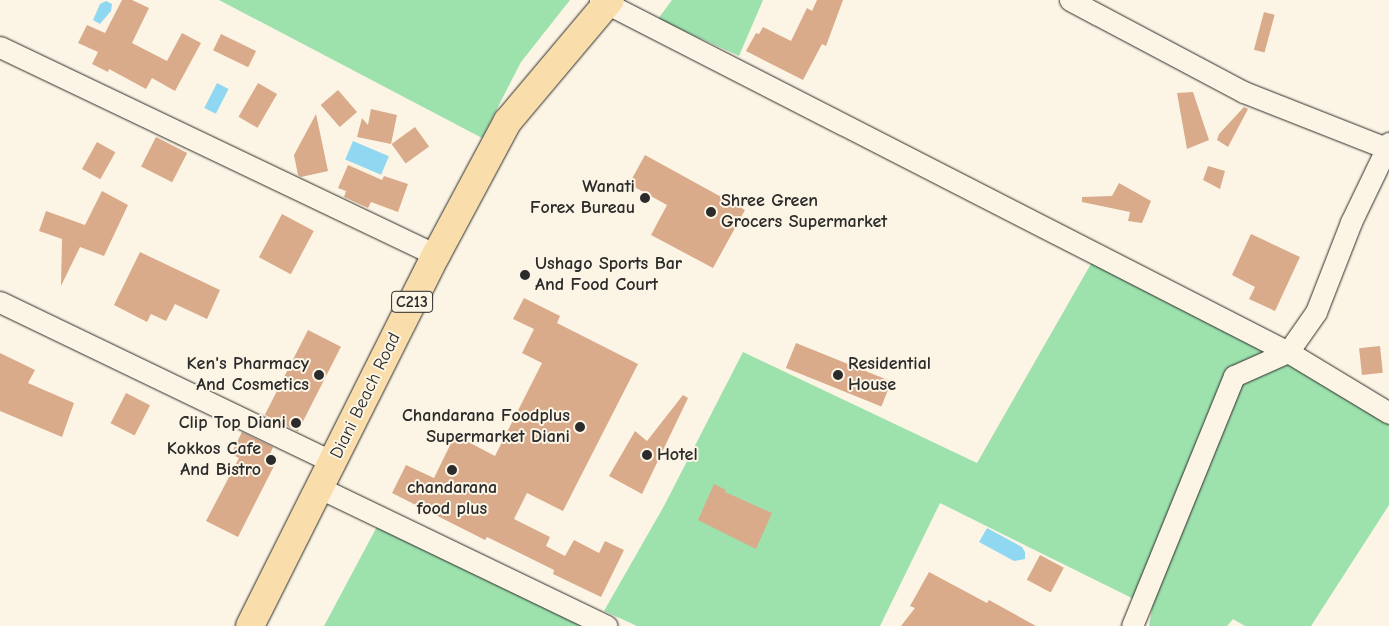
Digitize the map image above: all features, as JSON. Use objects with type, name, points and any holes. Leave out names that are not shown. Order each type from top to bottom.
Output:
[{"type":"main road","name":"Diani Beach Road","points":[[250,626],[334,462],[436,255],[508,121],[606,1]]},
{"type":"street","points":[[1070,0],[1244,92],[1388,146],[1351,222],[1316,312],[1288,352],[1234,376],[1132,626]]},
{"type":"street","points":[[606,1],[1288,352],[1389,413]]},
{"type":"street","points":[[0,47],[436,255]]},
{"type":"street","points":[[0,302],[334,462]]},
{"type":"street","points":[[320,488],[607,626]]},
{"type":"green space","points":[[219,0],[570,0],[521,62],[482,138]]},
{"type":"green space","points":[[672,0],[763,0],[739,56],[658,19]]},
{"type":"green space","points":[[1092,262],[1311,374],[1389,420],[1389,505],[1311,626],[1245,626],[1233,619],[1227,626],[1149,626],[1152,608],[940,503],[880,626],[637,626],[604,611],[664,506],[743,352],[977,463]]},
{"type":"green space","points":[[380,521],[595,626],[324,626]]},
{"type":"water","points":[[106,1],[112,4],[111,11],[100,24],[93,20],[100,4]]},
{"type":"water","points":[[217,83],[229,89],[216,114],[204,108]]},
{"type":"water","points":[[353,141],[389,156],[381,175],[345,159]]},
{"type":"water","points":[[987,528],[1022,547],[1025,552],[1025,559],[1014,561],[979,542]]},
{"type":"building","points":[[122,0],[132,0],[149,8],[132,43],[167,61],[182,33],[201,43],[175,91],[152,78],[146,89],[109,69],[108,72],[92,64],[98,52],[78,43],[87,25],[105,33]]},
{"type":"building","points":[[817,0],[843,0],[826,46],[822,44],[803,80],[746,51],[756,33],[759,34],[763,27],[791,41],[807,8],[812,11]]},
{"type":"building","points":[[1264,12],[1275,15],[1265,53],[1254,50]]},
{"type":"building","points":[[221,34],[256,51],[248,67],[213,50]]},
{"type":"building","points":[[258,83],[277,94],[258,128],[238,117]]},
{"type":"building","points":[[338,90],[357,112],[340,127],[321,105]]},
{"type":"building","points":[[1193,92],[1209,140],[1187,149],[1177,93]]},
{"type":"building","points":[[1244,107],[1248,109],[1228,147],[1217,140],[1219,134]]},
{"type":"building","points":[[371,109],[397,115],[391,144],[357,137],[362,118],[368,125]]},
{"type":"building","points":[[316,114],[328,171],[301,177],[298,175],[294,155]]},
{"type":"building","points":[[415,127],[429,146],[406,163],[392,144]]},
{"type":"building","points":[[156,137],[187,153],[172,182],[141,166]]},
{"type":"building","points":[[97,142],[115,152],[100,179],[82,169]]},
{"type":"building","points":[[645,155],[745,210],[713,268],[651,235],[667,205],[629,184]]},
{"type":"building","points":[[348,165],[382,180],[384,176],[408,184],[398,212],[371,202],[368,208],[344,197],[346,191],[338,188]]},
{"type":"building","points":[[1208,166],[1225,171],[1220,189],[1203,180]]},
{"type":"building","points":[[1119,183],[1151,201],[1142,223],[1128,221],[1130,212],[1082,202],[1082,197],[1112,196]]},
{"type":"building","points":[[102,191],[128,205],[104,256],[80,247],[61,286],[62,239],[39,231],[46,211],[85,225]]},
{"type":"building","points":[[282,214],[314,231],[291,274],[259,257]]},
{"type":"building","points":[[1251,234],[1300,257],[1275,311],[1249,299],[1255,287],[1232,275]]},
{"type":"building","points":[[140,252],[220,290],[207,319],[175,304],[166,321],[151,314],[147,322],[114,305]]},
{"type":"building","points":[[524,298],[560,316],[557,323],[638,364],[563,511],[527,493],[514,519],[550,537],[546,546],[565,556],[574,540],[599,553],[605,541],[624,550],[601,597],[553,574],[554,570],[487,537],[485,540],[392,493],[406,465],[434,478],[455,435],[495,456],[542,363],[522,353],[534,329],[513,319]]},
{"type":"building","points":[[308,330],[341,347],[298,431],[265,415]]},
{"type":"building","name":"Residential House","points":[[796,343],[891,382],[881,407],[786,368]]},
{"type":"building","points":[[1380,346],[1383,373],[1362,375],[1359,348]]},
{"type":"building","points":[[0,353],[35,370],[28,383],[74,403],[62,437],[0,411]]},
{"type":"building","points":[[126,393],[150,405],[135,436],[111,423]]},
{"type":"building","name":"Hotel","points":[[683,395],[688,398],[642,494],[609,476],[635,431],[647,441]]},
{"type":"building","points":[[242,432],[273,447],[270,454],[278,458],[238,537],[206,521],[239,458],[231,454]]},
{"type":"building","points":[[714,484],[726,490],[725,492],[772,513],[756,549],[698,520]]},
{"type":"building","points":[[1040,555],[1064,568],[1051,592],[1027,580]]},
{"type":"building","points":[[929,572],[987,603],[989,600],[1036,626],[901,626],[915,608],[910,606]]},
{"type":"place","name":"Wanati Forex Bureau","points":[[645,198]]},
{"type":"place","name":"Shree Green Grocers Supermarket","points":[[711,212]]},
{"type":"place","name":"Ushago Sports Bar And Food Court","points":[[525,275]]},
{"type":"place","name":"Ken's Pharmacy And Cosmetics","points":[[319,375]]},
{"type":"place","name":"Residential House","points":[[838,375]]},
{"type":"place","name":"Clip Top Diani","points":[[296,423]]},
{"type":"place","name":"Chandarana Foodplus Supermarket Diani","points":[[580,427]]},
{"type":"place","name":"Hotel","points":[[647,455]]},
{"type":"place","name":"Kokkos Cafe And Bistro","points":[[271,460]]},
{"type":"place","name":"chandarana food plus","points":[[452,470]]}]
